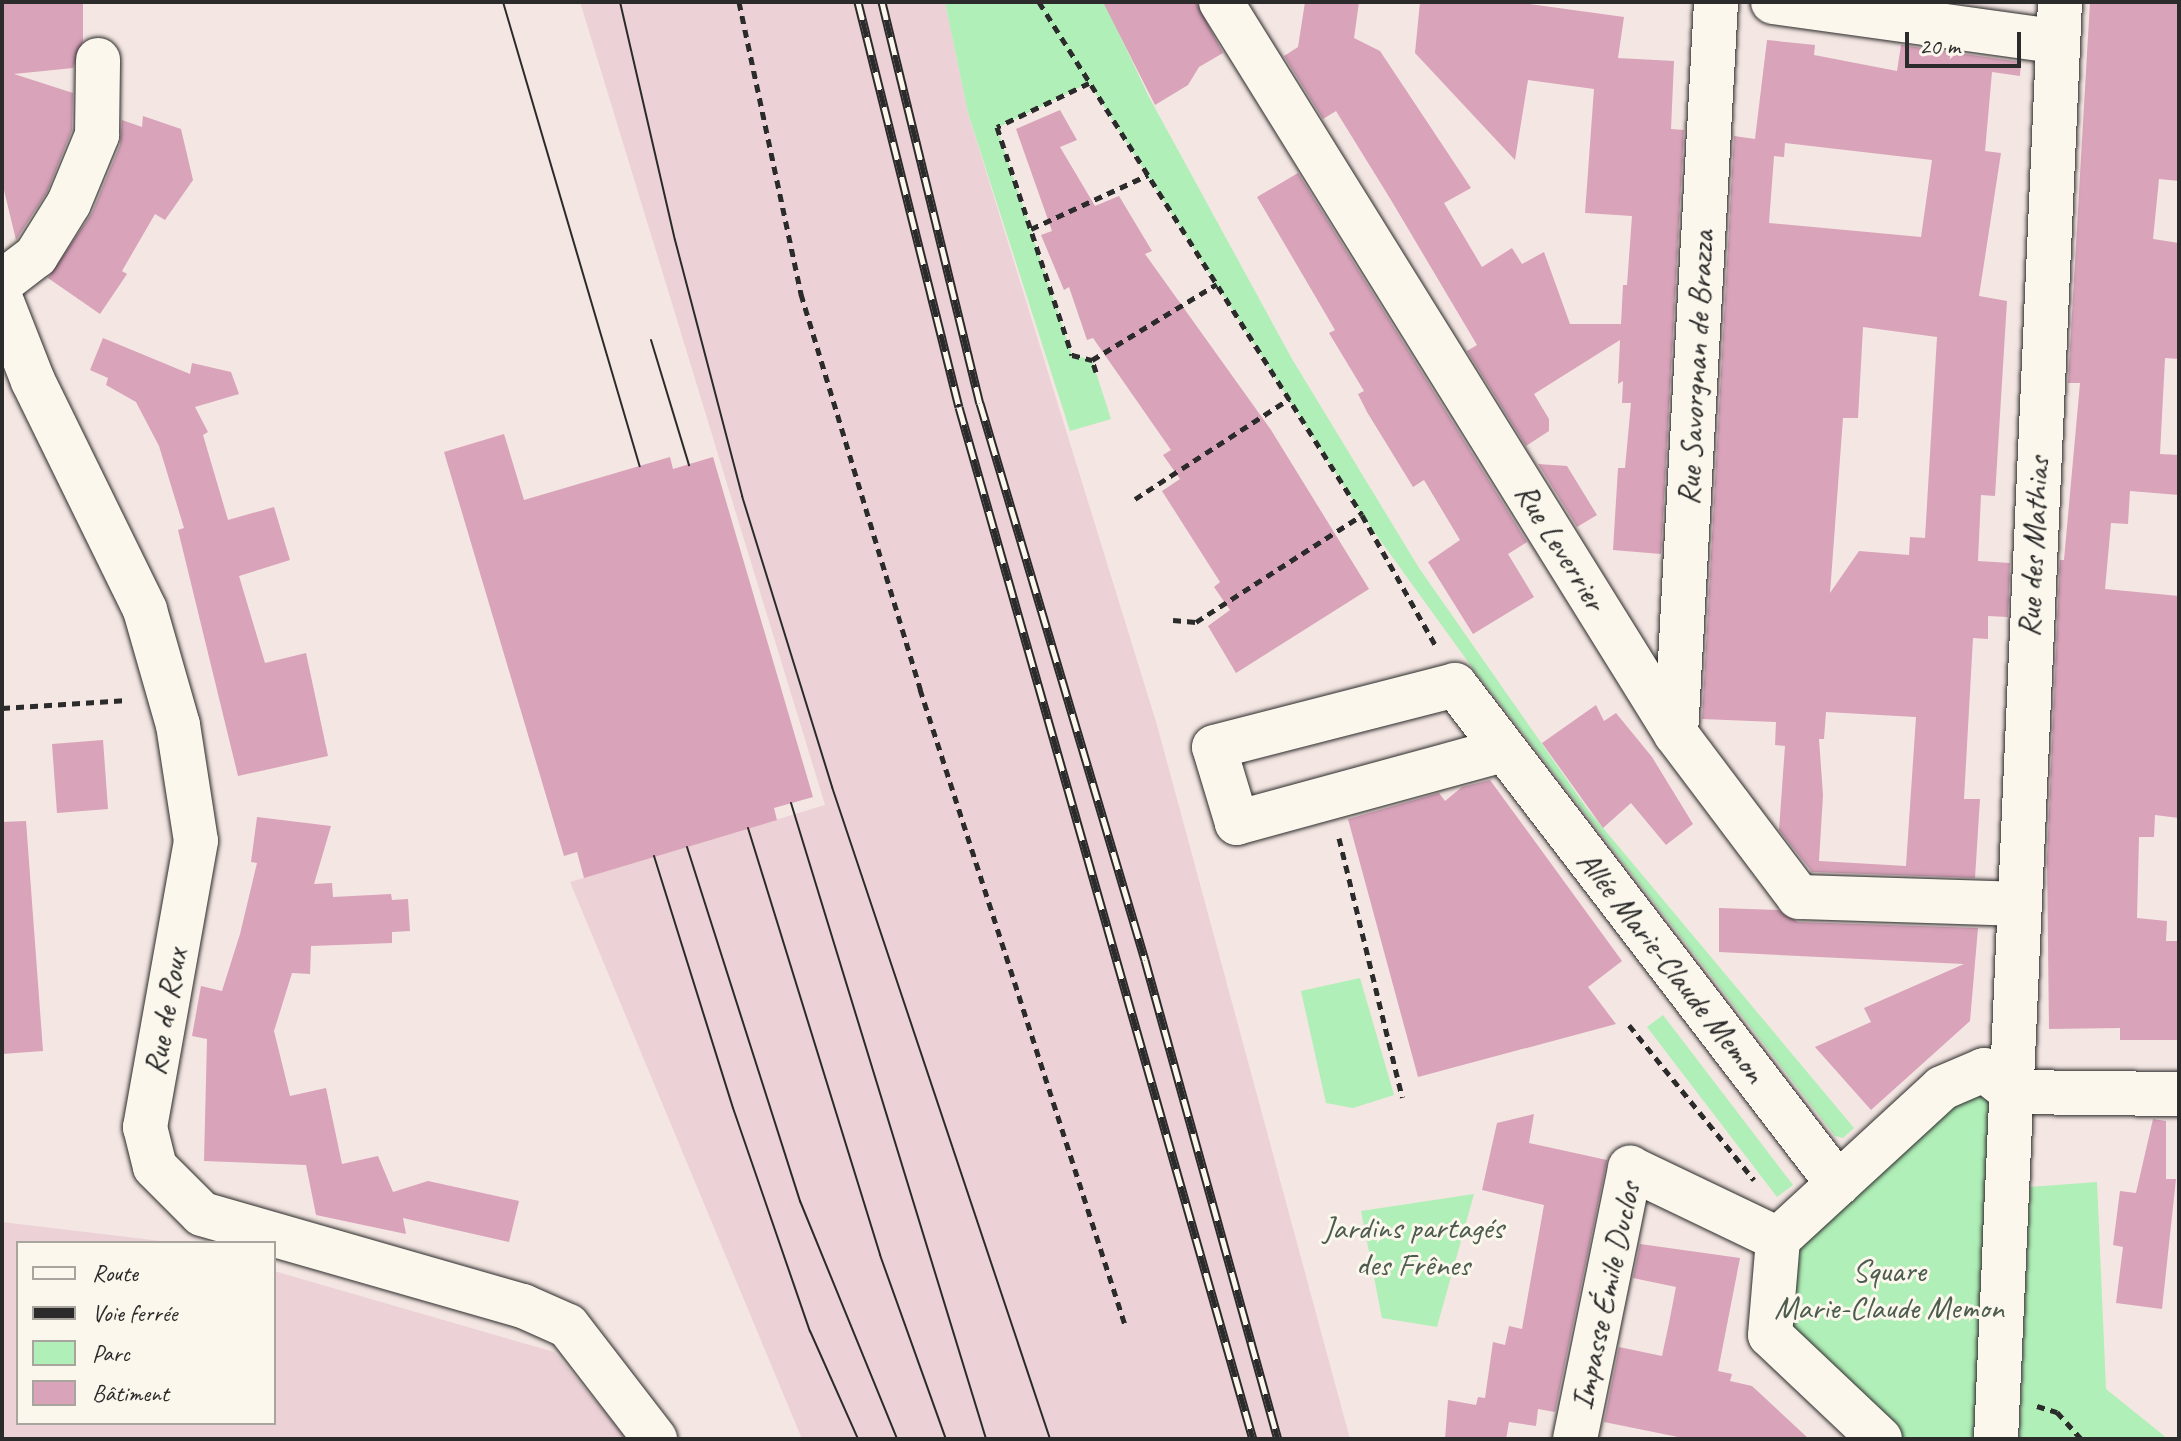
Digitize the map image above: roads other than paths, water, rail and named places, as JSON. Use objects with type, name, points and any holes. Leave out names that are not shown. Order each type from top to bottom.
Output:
[{"type":"street","name":"Rue Leverrier","points":[[1221,2],[1676,734],[1799,897],[2017,904]]},
{"type":"street","name":"Rue Savorgnan de Brazza","points":[[1676,734],[1716,2]]},
{"type":"street","points":[[1773,2],[2057,22]]},
{"type":"street","name":"Rue des Mathias","points":[[1996,1439],[1998,1081],[2017,904],[2057,22]]},
{"type":"street","points":[[2,282],[36,256],[69,203],[97,135],[98,60]]},
{"type":"street","name":"Rue de Roux","points":[[2,302],[33,381],[145,610],[168,689],[196,841],[145,1127],[155,1167],[202,1214],[523,1306],[568,1326],[655,1439]]},
{"type":"street","points":[[1619,643],[1681,625]]},
{"type":"street","name":"Allée Marie-Claude Memon","points":[[1503,750],[1237,823],[1214,747],[1455,685],[1838,1184]]},
{"type":"street","points":[[1880,1439],[1770,1335],[1785,1233],[1942,1088],[1998,1081],[2179,1094]]},
{"type":"street","name":"Impasse Émile Duclos","points":[[1575,1439],[1630,1168],[1785,1233]]},
{"type":"tram line","points":[[503,2],[640,466]]},
{"type":"tram line","points":[[620,2],[675,240],[742,496],[832,787],[1050,1439]]},
{"type":"tram line","points":[[651,340],[689,465]]},
{"type":"tram line","points":[[791,803],[986,1439]]},
{"type":"tram line","points":[[748,828],[880,1255],[946,1439]]},
{"type":"tram line","points":[[687,847],[800,1201],[897,1439]]},
{"type":"tram line","points":[[654,856],[733,1108],[810,1331],[858,1439]]},
{"type":"railway","points":[[858,2],[959,407],[1253,1439]]},
{"type":"railway","points":[[882,2],[980,403],[1145,960],[1278,1439]]},
{"type":"park label","name":"Jardins partagés des Frênes","points":[[1413,1248]]},
{"type":"park label","name":"Square Marie-Claude Memon","points":[[1889,1290]]}]
